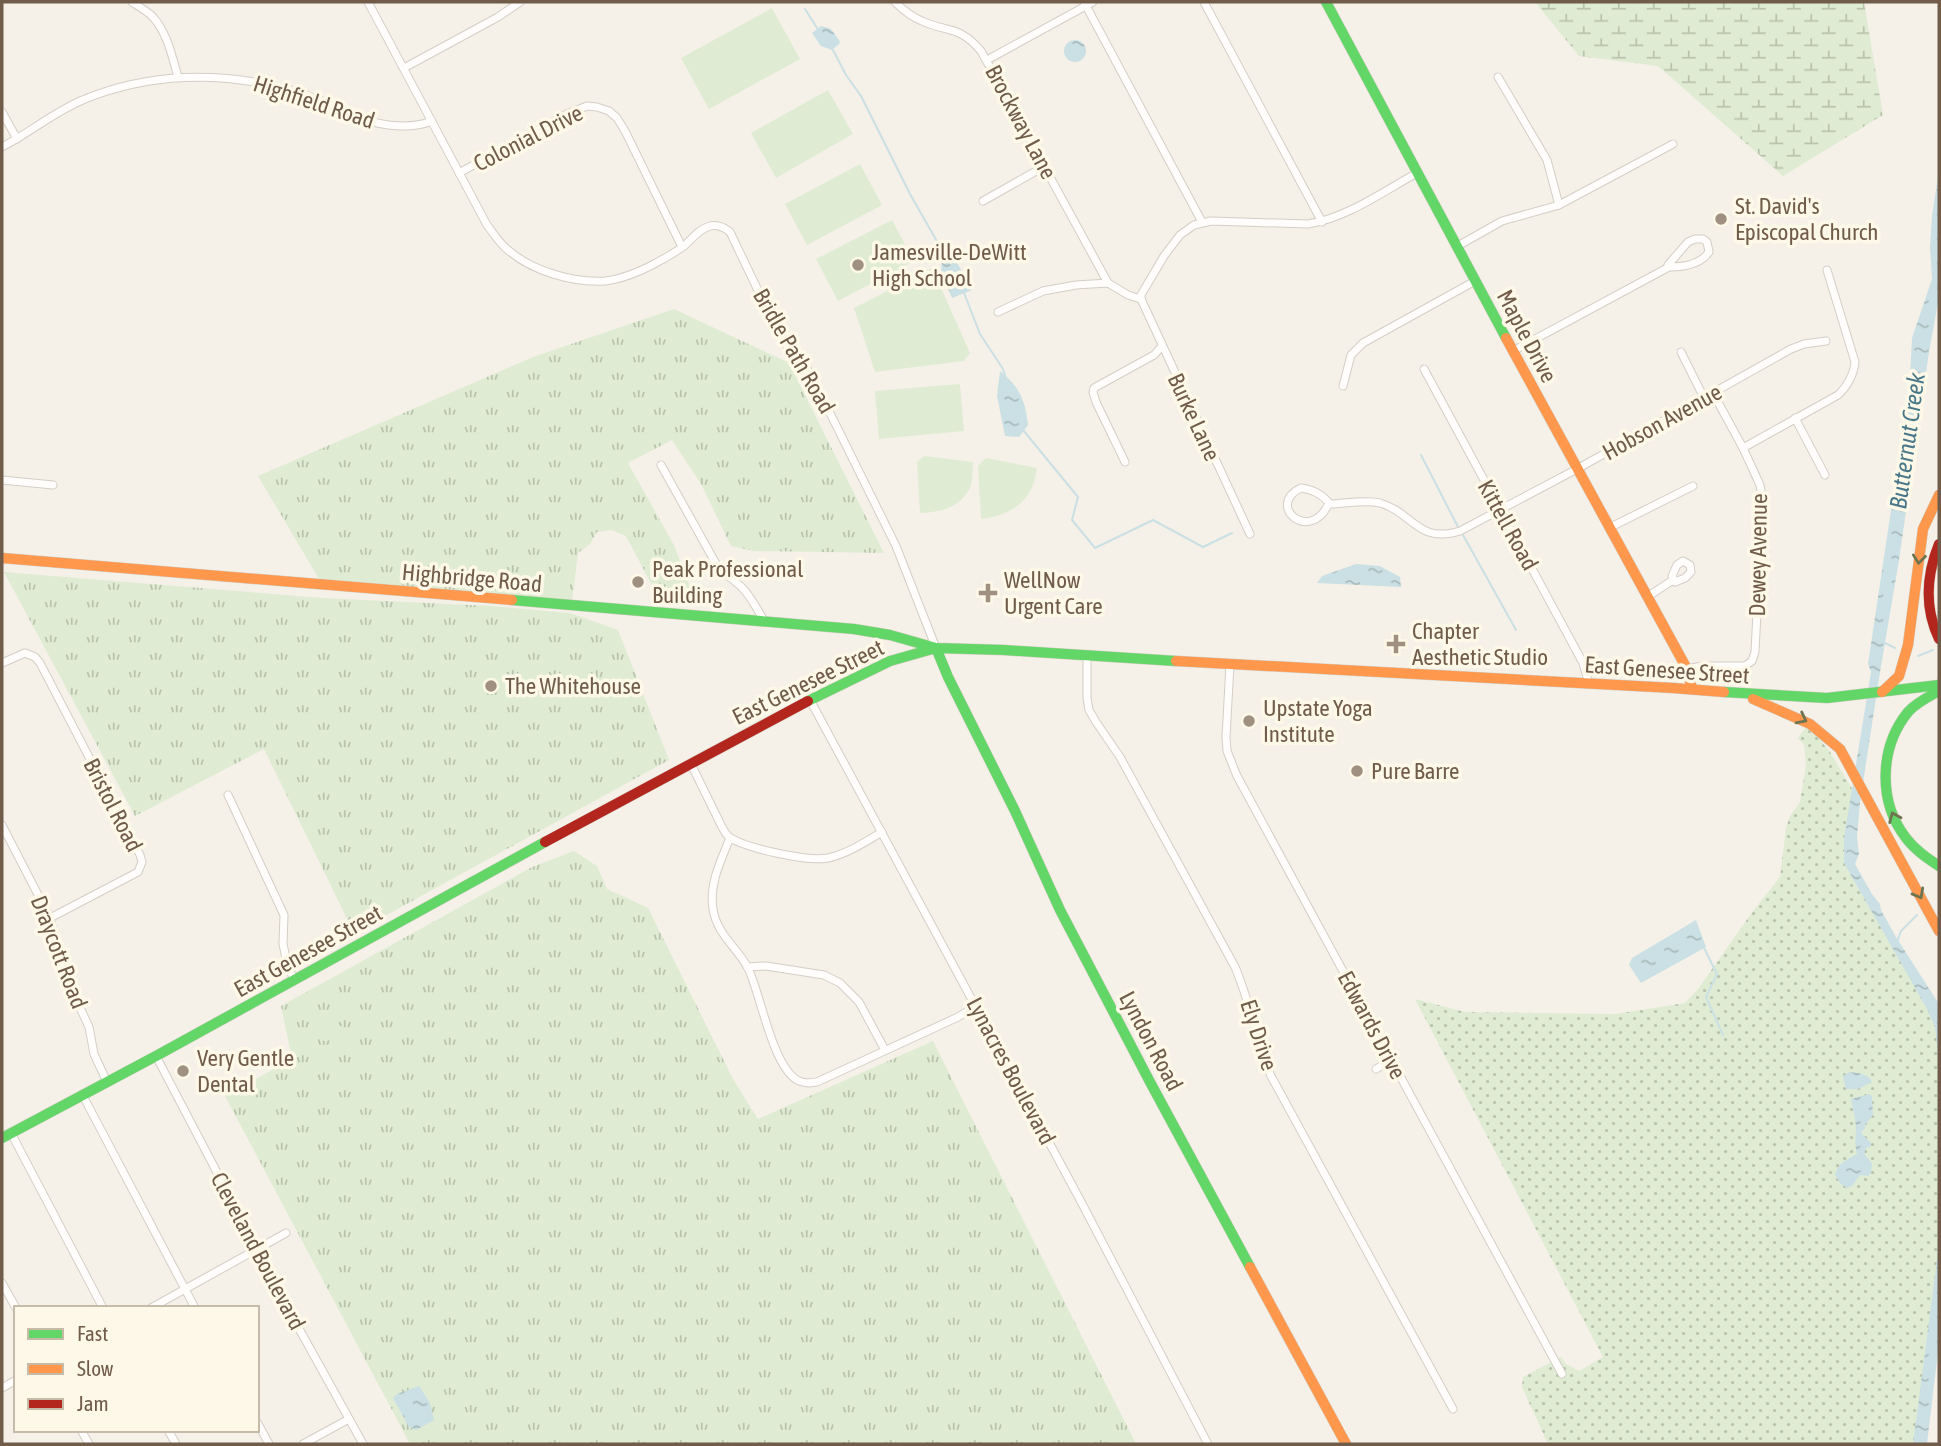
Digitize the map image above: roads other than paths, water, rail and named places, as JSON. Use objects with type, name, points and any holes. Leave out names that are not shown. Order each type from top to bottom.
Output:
[{"type":"main road","name":"Maple Drive","points":[[1326,2],[1456,247],[1687,669],[1692,689]]},
{"type":"main road","points":[[1882,692],[1899,676],[1909,645],[1923,528],[1939,495]]},
{"type":"main road","points":[[1939,544],[1932,560],[1927,585],[1928,606],[1939,639]]},
{"type":"main road","name":"Highbridge Road","points":[[2,558],[862,631],[890,635],[936,648]]},
{"type":"main road","name":"East Genesee Street","points":[[6,1136],[810,700],[886,663],[936,648],[1827,698],[1939,685]]},
{"type":"main road","name":"Lyndon Road","points":[[936,648],[1060,910],[1346,1444]]},
{"type":"main road","points":[[1939,691],[1913,707],[1897,729],[1890,745],[1885,773],[1889,803],[1903,835],[1922,856],[1939,866]]},
{"type":"main road","points":[[1743,694],[1816,726],[1840,750],[1939,931]]},
{"type":"street","points":[[132,2],[151,15],[161,28],[178,77]]},
{"type":"street","name":"Bridle Path Road","points":[[368,2],[498,241],[520,260],[578,279],[606,281],[640,270],[682,247],[708,227],[723,227],[733,237],[777,330],[807,368],[827,405],[901,557],[936,648]]},
{"type":"street","points":[[404,68],[498,17],[520,2]]},
{"type":"street","name":"Brockway Lane","points":[[895,2],[923,22],[961,33],[974,42],[987,60],[1108,283]]},
{"type":"street","points":[[1205,2],[1322,222]]},
{"type":"street","points":[[987,60],[1088,3],[1202,222]]},
{"type":"street","name":"Highfield Road","points":[[2,147],[59,111],[86,99],[107,91],[178,77],[219,77],[253,81],[287,89],[377,123],[392,126],[416,126],[432,121]]},
{"type":"street","points":[[1497,77],[1547,160],[1559,205]]},
{"type":"street","name":"Colonial Drive","points":[[459,173],[566,114],[587,106],[597,107],[613,114],[625,131],[682,247]]},
{"type":"street","points":[[2,112],[17,139]]},
{"type":"street","points":[[1456,247],[1502,221],[1559,205],[1673,144]]},
{"type":"street","points":[[983,201],[1045,166]]},
{"type":"street","points":[[998,312],[1043,290],[1076,285],[1108,283],[1141,299],[1164,256],[1180,235],[1194,225],[1211,221],[1308,224],[1322,222],[1417,173]]},
{"type":"street","points":[[1513,351],[1669,267],[1689,264],[1706,257],[1709,252],[1707,242],[1695,239],[1688,242],[1669,267]]},
{"type":"street","points":[[1743,448],[1838,395],[1847,385],[1855,362],[1827,270]]},
{"type":"street","points":[[1343,386],[1351,355],[1363,343],[1475,281]]},
{"type":"street","name":"Burke Lane","points":[[1141,299],[1250,534]]},
{"type":"street","name":"Hobson Avenue","points":[[1329,504],[1376,502],[1430,533],[1447,535],[1460,531],[1791,349],[1826,341]]},
{"type":"street","points":[[1125,463],[1096,402],[1094,388],[1154,355],[1161,346]]},
{"type":"street","points":[[1681,352],[1704,398]]},
{"type":"street","name":"Kittell Road","points":[[1423,369],[1583,663],[1589,684]]},
{"type":"street","name":"Dewey Avenue","points":[[1687,669],[1702,666],[1745,667],[1754,658],[1762,497],[1759,479],[1713,393]]},
{"type":"street","points":[[1795,418],[1825,475]]},
{"type":"street","points":[[661,465],[720,571],[748,592],[764,622]]},
{"type":"street","points":[[2,480],[53,485]]},
{"type":"street","points":[[1609,528],[1693,486]]},
{"type":"street","points":[[1307,488],[1325,498],[1329,504],[1313,520],[1302,522],[1294,518],[1287,502],[1294,491],[1307,488]]},
{"type":"street","points":[[1647,597],[1673,580]]},
{"type":"street","name":"Bristol Road","points":[[2,663],[19,655],[30,654],[40,663],[142,862],[138,872],[50,918]]},
{"type":"street","name":"Ely Drive","points":[[1087,656],[1087,698],[1090,710],[1120,757],[1234,967],[1243,986],[1260,1049],[1272,1076],[1453,1409]]},
{"type":"street","name":"Edwards Drive","points":[[1230,665],[1226,737],[1231,762],[1562,1374]]},
{"type":"street","name":"Lynacres Boulevard","points":[[810,700],[1208,1444]]},
{"type":"street","points":[[691,764],[730,838],[775,853],[822,859],[840,854],[882,832]]},
{"type":"street","points":[[228,795],[284,915],[286,963],[294,980]]},
{"type":"street","name":"Draycott Road","points":[[2,825],[50,918],[66,977],[89,1027],[94,1054],[107,1082]]},
{"type":"street","points":[[730,838],[713,886],[713,911],[723,937],[747,967],[769,1032],[794,1079],[817,1082],[958,1017],[976,1006]]},
{"type":"street","points":[[747,967],[766,966],[824,975],[836,981],[849,990],[859,1002],[885,1050]]},
{"type":"street","name":"Cleveland Boulevard","points":[[156,1056],[363,1444]]},
{"type":"street","points":[[1376,1069],[1391,1060]]},
{"type":"street","points":[[82,1094],[194,1306]]},
{"type":"street","points":[[6,1136],[102,1306]]},
{"type":"street","points":[[155,1306],[286,1233]]},
{"type":"street","points":[[2,1283],[15,1306]]},
{"type":"street","points":[[303,1444],[349,1419]]},
{"type":"street","points":[[259,1426],[269,1444]]},
{"type":"water","points":[[821,26],[831,29],[839,40],[840,43],[832,50],[821,46],[812,33]]},
{"type":"water","points":[[1075,40],[1085,47],[1086,51],[1079,61],[1075,62],[1065,55],[1064,51],[1071,41]]},
{"type":"water","name":"Butternut Creek","points":[[1939,170],[1939,297],[1860,803],[1857,837],[1859,854],[1855,864],[1880,904],[1896,937],[1939,1004],[1939,1063],[1935,1027],[1844,863],[1844,838],[1871,672],[1868,664],[1891,510],[1908,418],[1912,338],[1932,279],[1930,247]]},
{"type":"water","points":[[954,257],[972,290],[952,298],[941,273],[942,260]]},
{"type":"water","points":[[1000,371],[1017,389],[1025,408],[1028,425],[1019,437],[1005,436],[997,396]]},
{"type":"water","points":[[1356,564],[1380,566],[1400,577],[1401,587],[1317,583],[1322,576]]},
{"type":"water","points":[[1696,920],[1706,947],[1641,983],[1629,965],[1632,958]]},
{"type":"water","points":[[1850,1072],[1860,1073],[1872,1082],[1858,1089],[1846,1089],[1843,1076]]},
{"type":"water","points":[[1869,1094],[1872,1096],[1873,1115],[1861,1132],[1871,1143],[1865,1152],[1872,1164],[1871,1173],[1868,1176],[1860,1175],[1852,1186],[1847,1188],[1835,1175],[1840,1165],[1857,1154],[1856,1122],[1851,1099]]},
{"type":"water","points":[[1939,1226],[1939,1343],[1927,1444],[1913,1444],[1938,1252]]},
{"type":"water","points":[[419,1386],[430,1403],[434,1420],[416,1430],[409,1427],[393,1398]]},
{"type":"waterway","points":[[805,9],[817,28]]},
{"type":"waterway","points":[[833,50],[861,96],[910,194],[947,259]]},
{"type":"waterway","points":[[964,293],[980,334],[1005,375]]},
{"type":"waterway","points":[[1023,430],[1078,497],[1072,520],[1095,548],[1153,520],[1203,547],[1232,533]]},
{"type":"waterway","points":[[1421,455],[1458,527]]},
{"type":"waterway","points":[[1463,535],[1516,630]]},
{"type":"waterway","points":[[1883,642],[1895,648]]},
{"type":"waterway","points":[[1918,656],[1933,650]]},
{"type":"waterway","points":[[1897,942],[1901,931],[1917,915]]},
{"type":"waterway","points":[[1704,948],[1717,974],[1706,997],[1723,1035]]},
{"type":"place","name":"St. David's Episcopal Church","points":[[1721,219]]},
{"type":"place","name":"Jamesville-DeWitt High School","points":[[858,265]]},
{"type":"place","name":"Peak Professional Building","points":[[638,582]]},
{"type":"place","name":"WellNow Urgent Care","points":[[988,593]]},
{"type":"place","name":"Chapter Aesthetic Studio","points":[[1396,644]]},
{"type":"place","name":"The Whitehouse","points":[[491,686]]},
{"type":"place","name":"Upstate Yoga Institute","points":[[1249,721]]},
{"type":"place","name":"Pure Barre","points":[[1357,771]]},
{"type":"place","name":"Very Gentle Dental","points":[[183,1071]]}]
